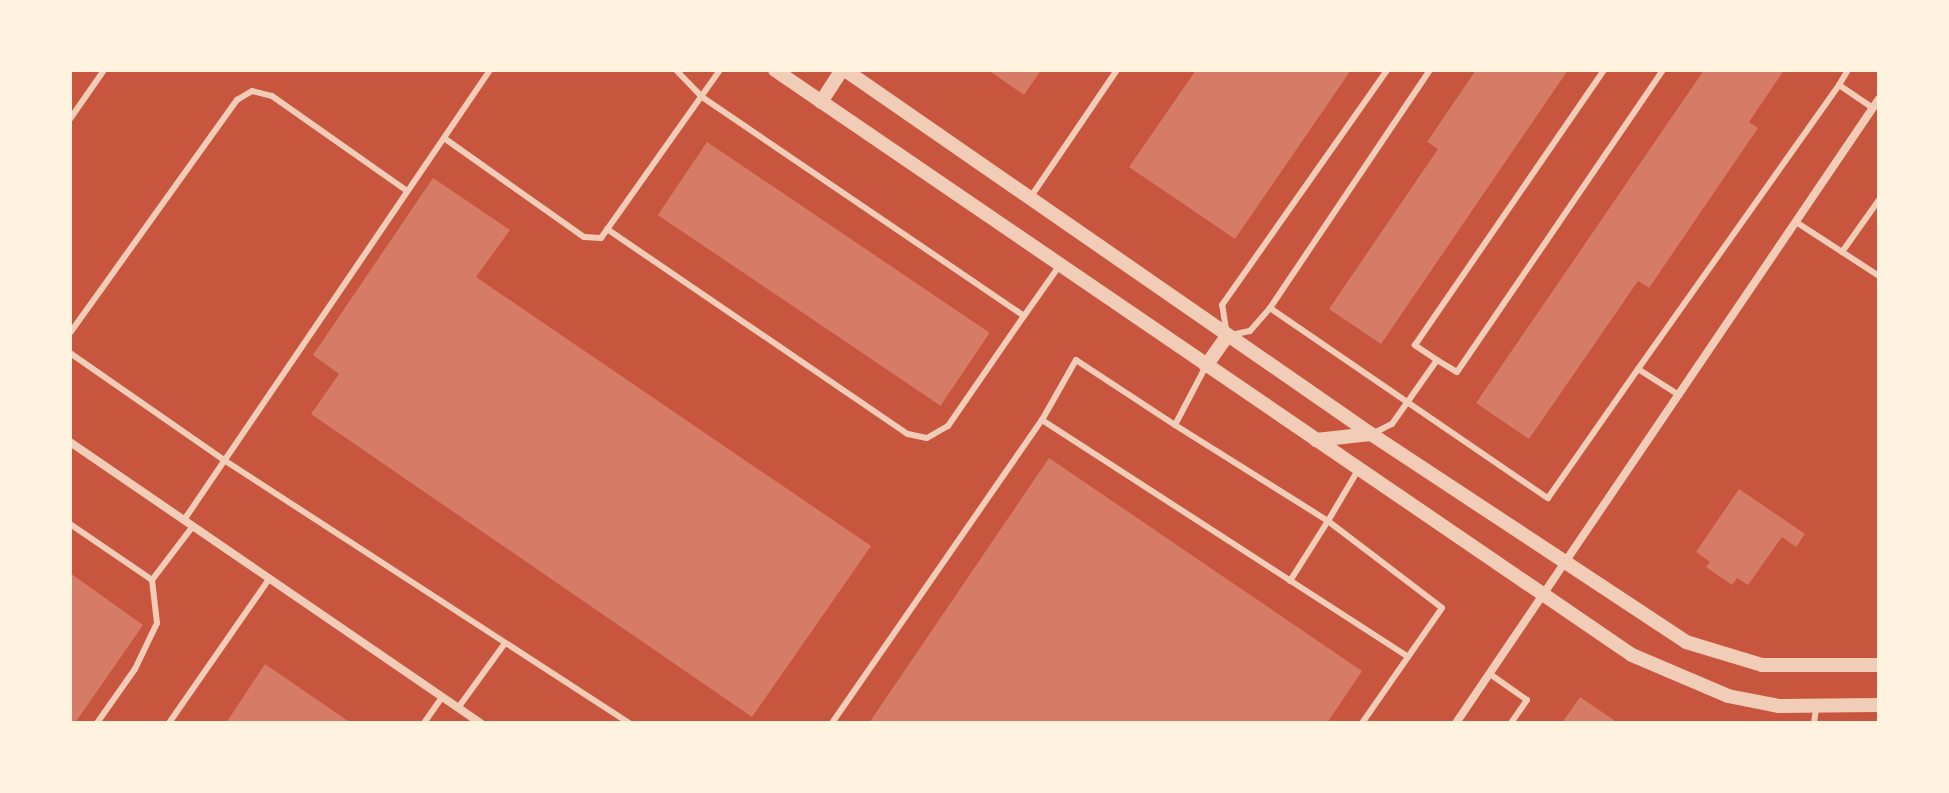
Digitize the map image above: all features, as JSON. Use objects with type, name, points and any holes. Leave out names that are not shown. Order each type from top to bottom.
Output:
[{"type":"street","points":[[775,70],[1632,655],[1679,679],[1728,696],[1815,716],[1879,705]]},
{"type":"street","points":[[821,102],[843,70],[1371,434],[1686,642],[1729,657],[1811,668],[1879,665]]},
{"type":"street","points":[[1456,723],[1879,99]]},
{"type":"street","points":[[1206,366],[1227,336]]},
{"type":"street","points":[[1315,440],[1371,434]]},
{"type":"street","points":[[70,442],[481,723]]},
{"type":"lane","points":[[70,119],[104,70]]},
{"type":"lane","points":[[184,520],[490,70]]},
{"type":"lane","points":[[676,70],[702,97],[1024,316]]},
{"type":"lane","points":[[444,138],[584,237],[601,238],[720,70]]},
{"type":"lane","points":[[1030,198],[1117,70]]},
{"type":"lane","points":[[1387,70],[1222,305],[1227,336],[1250,331],[1270,308],[1430,70]]},
{"type":"lane","points":[[1604,70],[1415,345],[1457,372],[1663,70]]},
{"type":"lane","points":[[1270,308],[1548,498],[1848,70]]},
{"type":"lane","points":[[1839,85],[1873,108]]},
{"type":"lane","points":[[70,333],[237,100],[252,91],[272,96],[407,191]]},
{"type":"lane","points":[[1842,252],[1879,200]]},
{"type":"lane","points":[[1796,222],[1879,276]]},
{"type":"lane","points":[[607,229],[908,434],[927,438],[948,426],[1060,265]]},
{"type":"lane","points":[[70,353],[224,460],[629,723]]},
{"type":"lane","points":[[832,723],[1042,420],[1076,360],[1328,521],[1442,608],[1362,723]]},
{"type":"lane","points":[[1371,434],[1392,424],[1437,360]]},
{"type":"lane","points":[[1175,425],[1206,366]]},
{"type":"lane","points":[[1638,369],[1679,395]]},
{"type":"lane","points":[[1042,420],[1408,657]]},
{"type":"lane","points":[[1290,581],[1358,470]]},
{"type":"lane","points":[[70,524],[152,580]]},
{"type":"lane","points":[[97,723],[135,669],[157,623],[152,580],[193,526]]},
{"type":"lane","points":[[169,723],[269,579]]},
{"type":"lane","points":[[458,708],[505,643]]},
{"type":"lane","points":[[1490,674],[1527,700],[1511,723]]},
{"type":"lane","points":[[424,723],[442,697]]},
{"type":"building","points":[[988,70],[1041,70],[1024,95]]},
{"type":"building","points":[[1196,70],[1351,70],[1235,239],[1129,167]]},
{"type":"building","points":[[1476,70],[1568,70],[1381,344],[1329,309],[1438,149],[1427,142]]},
{"type":"building","points":[[1704,70],[1784,70],[1749,122],[1758,128],[1649,288],[1638,281],[1529,439],[1476,403]]},
{"type":"building","points":[[707,142],[990,333],[940,406],[658,215]]},
{"type":"building","points":[[433,178],[510,230],[476,277],[871,546],[752,717],[311,414],[339,374],[313,355]]},
{"type":"building","points":[[1049,458],[1362,671],[1327,723],[869,723]]},
{"type":"building","points":[[1739,489],[1805,534],[1796,547],[1782,537],[1748,585],[1737,578],[1732,585],[1706,567],[1710,562],[1696,552]]},
{"type":"building","points":[[70,573],[143,625],[75,723],[70,723]]},
{"type":"building","points":[[265,664],[351,723],[226,723]]},
{"type":"building","points":[[1580,697],[1618,723],[1562,723]]}]
